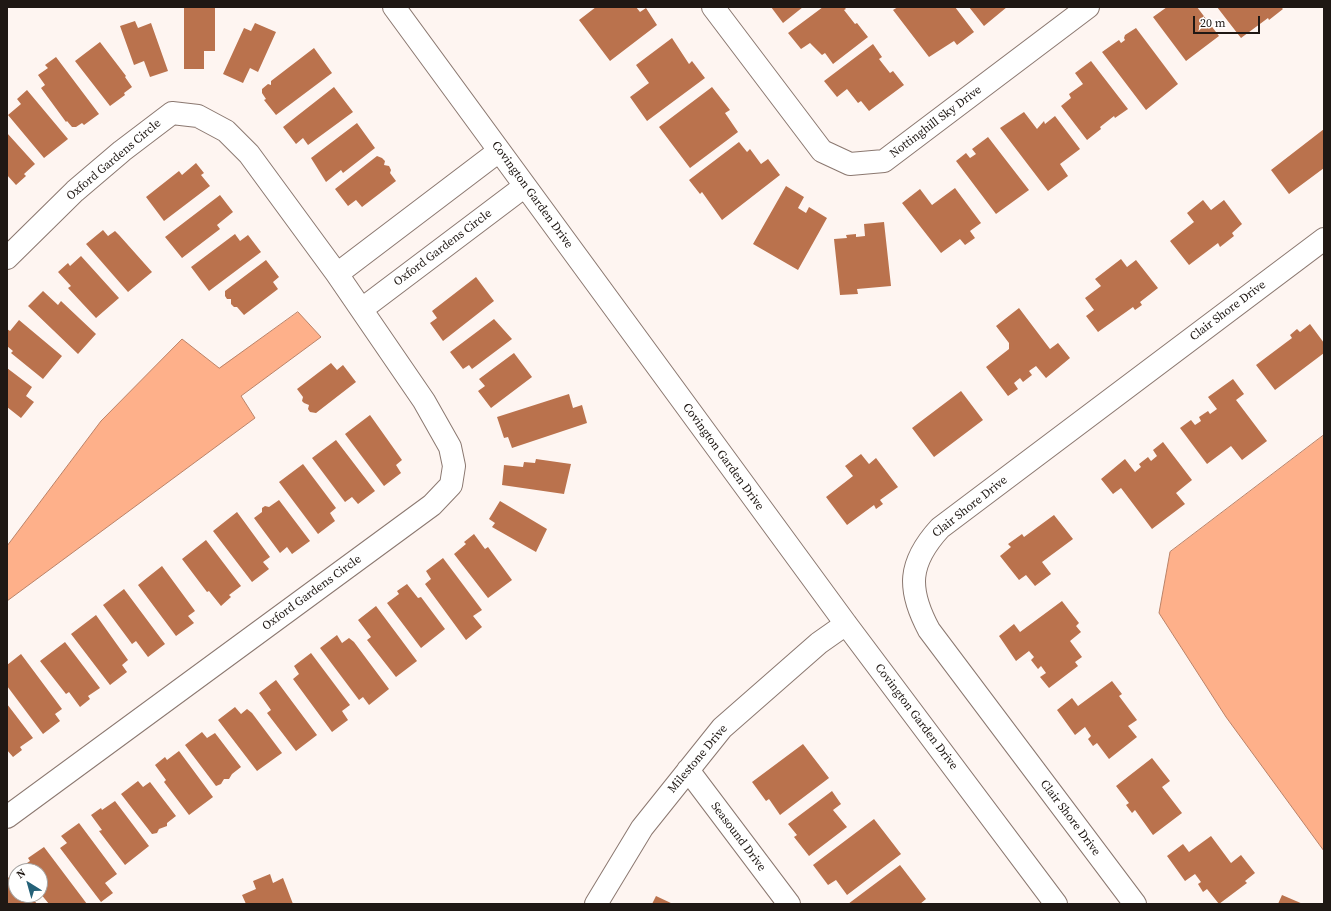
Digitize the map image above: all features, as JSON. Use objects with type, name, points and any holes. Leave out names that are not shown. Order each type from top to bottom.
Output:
[{"type":"street","name":"Covington Garden Drive","points":[[394,7],[846,624],[1056,904]]},
{"type":"street","name":"Nottinghill Sky Drive","points":[[713,7],[822,151],[850,164],[884,161],[1088,7]]},
{"type":"street","name":"Oxford Gardens Circle","points":[[7,258],[75,191],[122,151],[172,113],[198,116],[226,131],[249,154],[337,274],[424,401],[450,448],[454,466],[451,485],[432,505],[7,817]]},
{"type":"street","points":[[337,274],[499,151]]},
{"type":"street","name":"Oxford Gardens Circle","points":[[362,309],[525,186]]},
{"type":"street","name":"Clair Shore Drive","points":[[1135,904],[929,630],[919,612],[914,594],[913,577],[926,543],[940,528],[1324,239]]},
{"type":"street","name":"Milestone Drive","points":[[596,904],[642,828],[722,728],[819,643],[846,624]]},
{"type":"street","name":"Seasound Drive","points":[[688,770],[789,904]]},
{"type":"shaded area","points":[[298,312],[321,337],[241,396],[255,418],[7,601],[7,546],[101,421],[182,339],[219,368]]},
{"type":"shaded area","points":[[1324,435],[1324,851],[1226,717],[1159,613],[1170,552]]},
{"type":"building","points":[[184,7],[215,7],[215,51],[204,51],[204,69],[184,69]]},
{"type":"building","points":[[596,7],[636,7],[640,12],[646,8],[657,25],[610,61],[579,20]]},
{"type":"building","points":[[771,7],[803,7],[783,23]]},
{"type":"building","points":[[823,7],[844,7],[846,9],[844,10],[855,24],[857,23],[868,37],[833,64],[825,53],[822,55],[810,43],[801,49],[788,33]]},
{"type":"building","points":[[898,7],[955,7],[974,32],[957,45],[954,41],[929,57],[893,10]]},
{"type":"building","points":[[969,7],[1007,7],[984,26]]},
{"type":"building","points":[[1167,7],[1197,7],[1219,36],[1186,61],[1153,17]]},
{"type":"building","points":[[1217,7],[1281,7],[1283,9],[1241,38]]},
{"type":"building","points":[[135,21],[138,28],[151,23],[168,71],[150,77],[144,61],[134,65],[120,26]]},
{"type":"building","points":[[255,23],[276,32],[258,72],[250,68],[243,83],[223,74],[244,28],[251,31]]},
{"type":"building","points":[[1136,28],[1178,84],[1146,110],[1102,52],[1119,40],[1121,43],[1125,40],[1125,35]]},
{"type":"building","points":[[672,38],[689,64],[692,61],[705,78],[647,121],[630,97],[649,83],[636,65]]},
{"type":"building","points":[[100,42],[126,76],[125,77],[132,87],[124,93],[125,95],[110,106],[75,61]]},
{"type":"building","points":[[873,44],[882,57],[879,59],[890,73],[893,71],[904,85],[869,111],[861,101],[858,103],[847,89],[837,97],[824,81]]},
{"type":"building","points":[[314,48],[332,73],[276,115],[264,100],[266,99],[262,93],[262,89],[268,84],[271,85],[271,81]]},
{"type":"building","points":[[56,57],[99,114],[84,125],[82,123],[76,127],[72,127],[67,121],[66,122],[41,88],[45,85],[38,75],[48,68],[45,65]]},
{"type":"building","points":[[1091,61],[1128,109],[1115,118],[1114,116],[1087,140],[1061,106],[1071,98],[1069,94],[1083,84],[1075,73]]},
{"type":"building","points":[[334,87],[353,112],[308,145],[303,138],[296,144],[283,127]]},
{"type":"building","points":[[712,87],[730,110],[725,113],[738,132],[690,168],[659,127]]},
{"type":"building","points":[[27,90],[68,139],[44,158],[8,115],[21,104],[17,99]]},
{"type":"building","points":[[1024,112],[1037,129],[1044,121],[1045,124],[1055,116],[1080,149],[1060,164],[1068,176],[1048,191],[1000,128]]},
{"type":"building","points":[[357,123],[375,148],[343,173],[341,170],[326,182],[311,158]]},
{"type":"building","points":[[1324,129],[1324,168],[1289,194],[1271,170]]},
{"type":"building","points":[[7,133],[35,164],[24,174],[26,176],[16,185],[7,175]]},
{"type":"building","points":[[988,137],[1029,190],[996,214],[956,161],[966,153],[970,158],[976,154],[972,149]]},
{"type":"building","points":[[739,142],[747,152],[750,149],[761,164],[768,159],[780,175],[722,220],[702,192],[700,194],[689,180]]},
{"type":"building","points":[[377,156],[385,161],[384,165],[389,166],[391,170],[390,173],[396,181],[362,207],[356,200],[348,206],[335,189]]},
{"type":"building","points":[[196,163],[204,173],[201,175],[210,186],[164,221],[146,197],[179,171],[182,175]]},
{"type":"building","points":[[786,186],[804,197],[798,208],[806,213],[809,207],[827,218],[798,270],[753,244]]},
{"type":"building","points":[[955,188],[981,223],[970,231],[975,238],[965,245],[960,239],[941,253],[902,203],[920,189],[932,205]]},
{"type":"building","points":[[220,195],[233,212],[217,225],[220,229],[182,258],[165,237]]},
{"type":"building","points":[[1203,200],[1211,210],[1224,200],[1242,224],[1232,233],[1234,236],[1220,247],[1218,243],[1189,265],[1170,241],[1194,222],[1187,213]]},
{"type":"building","points":[[884,222],[891,286],[857,289],[858,294],[840,295],[834,239],[847,238],[846,235],[856,234],[856,237],[865,236],[864,224]]},
{"type":"building","points":[[103,230],[108,236],[115,231],[152,272],[128,292],[86,244]]},
{"type":"building","points":[[235,234],[240,241],[248,235],[261,252],[209,291],[191,267]]},
{"type":"building","points":[[81,256],[119,298],[96,318],[68,288],[71,286],[58,272],[68,263],[70,266]]},
{"type":"building","points":[[1121,259],[1127,267],[1136,260],[1158,288],[1140,302],[1142,305],[1135,310],[1133,307],[1098,332],[1086,316],[1094,310],[1085,298],[1101,286],[1095,279]]},
{"type":"building","points":[[266,260],[279,277],[273,282],[278,289],[244,315],[237,307],[234,307],[231,304],[231,299],[227,299],[225,296],[225,291]]},
{"type":"building","points":[[476,277],[494,301],[443,341],[430,323],[437,318],[432,311]]},
{"type":"building","points":[[43,291],[58,305],[61,301],[96,334],[78,354],[28,306]]},
{"type":"building","points":[[1019,308],[1050,349],[1058,343],[1070,358],[1046,378],[1036,366],[1029,371],[1032,375],[1023,382],[1020,378],[1014,383],[1018,389],[1008,396],[986,367],[1009,349],[1009,343],[996,326]]},
{"type":"building","points":[[494,319],[512,339],[472,369],[469,365],[463,369],[450,352]]},
{"type":"building","points":[[19,320],[62,356],[43,379],[11,353],[13,351],[7,346],[7,329],[10,331]]},
{"type":"building","points":[[1310,324],[1324,343],[1324,353],[1275,390],[1256,365],[1292,338],[1290,335],[1297,329],[1300,332]]},
{"type":"building","points":[[514,353],[532,377],[491,408],[478,391],[485,386],[479,379]]},
{"type":"building","points":[[331,363],[337,370],[343,365],[356,382],[316,413],[310,412],[308,409],[309,405],[302,401],[303,397],[297,389]]},
{"type":"building","points":[[7,368],[32,387],[26,396],[34,402],[21,418],[7,407]]},
{"type":"building","points":[[1233,379],[1244,394],[1236,400],[1267,441],[1242,460],[1231,446],[1207,464],[1180,428],[1191,420],[1195,425],[1201,421],[1199,417],[1208,411],[1210,414],[1217,409],[1208,397]]},
{"type":"building","points":[[961,391],[983,420],[934,457],[912,428]]},
{"type":"building","points":[[569,394],[573,408],[582,405],[587,423],[512,448],[508,437],[504,438],[497,417]]},
{"type":"building","points":[[370,415],[402,460],[396,465],[401,473],[384,486],[345,434]]},
{"type":"building","points":[[336,440],[375,491],[358,504],[352,497],[345,502],[312,458]]},
{"type":"building","points":[[1163,442],[1192,480],[1176,493],[1185,504],[1152,529],[1121,488],[1113,494],[1101,479],[1125,459],[1135,472],[1141,467],[1139,464],[1148,457],[1151,461],[1157,456],[1153,450]]},
{"type":"building","points":[[861,454],[869,464],[876,458],[898,487],[880,500],[883,504],[876,509],[874,505],[847,525],[826,497],[853,476],[845,466]]},
{"type":"building","points":[[536,459],[571,464],[564,494],[502,485],[504,465],[523,467],[524,462],[535,463]]},
{"type":"building","points":[[303,464],[336,508],[330,513],[335,521],[318,534],[279,482]]},
{"type":"building","points":[[279,500],[310,541],[292,554],[287,547],[280,553],[254,518],[262,512],[262,508],[265,506],[269,507]]},
{"type":"building","points":[[500,501],[547,529],[536,552],[492,527],[495,523],[489,519]]},
{"type":"building","points":[[237,512],[270,557],[263,562],[269,569],[252,582],[213,531]]},
{"type":"building","points":[[1054,515],[1073,539],[1042,562],[1051,574],[1035,586],[1026,575],[1019,580],[1000,556],[1011,547],[1008,544],[1022,534],[1024,537]]},
{"type":"building","points":[[474,534],[485,549],[488,547],[512,580],[488,598],[454,554],[466,544],[464,542]]},
{"type":"building","points":[[206,540],[241,586],[229,595],[231,597],[221,606],[209,591],[207,592],[182,559]]},
{"type":"building","points":[[443,558],[482,610],[473,616],[482,627],[466,640],[425,584],[431,579],[426,571]]},
{"type":"building","points":[[162,566],[195,611],[188,616],[194,623],[176,636],[138,585]]},
{"type":"building","points":[[407,584],[418,598],[421,597],[445,629],[421,648],[387,603],[399,594],[397,591]]},
{"type":"building","points":[[124,589],[165,644],[148,657],[136,641],[132,644],[103,605]]},
{"type":"building","points":[[1062,601],[1079,623],[1076,626],[1081,632],[1070,641],[1082,657],[1075,662],[1078,666],[1049,688],[1040,677],[1046,673],[1041,666],[1038,669],[1031,660],[1034,657],[1029,651],[1016,661],[999,636],[1014,624],[1020,632]]},
{"type":"building","points":[[376,606],[417,661],[396,677],[367,640],[371,637],[358,620]]},
{"type":"building","points":[[96,615],[128,660],[122,665],[127,672],[110,685],[71,634]]},
{"type":"building","points":[[337,635],[342,643],[349,638],[354,642],[389,689],[369,705],[363,697],[359,700],[320,648]]},
{"type":"building","points":[[65,642],[100,688],[88,696],[90,699],[80,707],[69,692],[66,694],[40,661]]},
{"type":"building","points":[[311,653],[350,705],[342,711],[348,720],[332,732],[293,679],[299,674],[294,666]]},
{"type":"building","points":[[21,654],[62,709],[55,714],[60,721],[43,734],[7,686],[7,665]]},
{"type":"building","points":[[276,680],[317,735],[296,751],[267,713],[271,710],[259,693]]},
{"type":"building","points":[[1112,681],[1122,694],[1119,696],[1137,720],[1128,726],[1137,737],[1109,759],[1097,743],[1093,746],[1088,739],[1091,736],[1085,727],[1075,735],[1057,710],[1072,698],[1078,706]]},
{"type":"building","points":[[7,704],[33,738],[20,747],[22,750],[13,757],[7,750]]},
{"type":"building","points":[[235,707],[241,714],[247,709],[252,713],[282,753],[257,771],[218,720]]},
{"type":"building","points":[[202,732],[207,738],[215,733],[241,767],[232,774],[229,779],[224,779],[221,784],[216,786],[185,745]]},
{"type":"building","points":[[803,744],[829,778],[780,815],[769,799],[766,801],[752,782]]},
{"type":"building","points":[[179,751],[213,797],[189,815],[164,782],[166,780],[155,765],[165,757],[167,760]]},
{"type":"building","points":[[1152,758],[1170,781],[1162,787],[1182,813],[1153,835],[1135,810],[1132,813],[1126,805],[1129,803],[1116,786]]},
{"type":"building","points":[[138,781],[143,787],[150,782],[176,816],[167,823],[167,826],[159,829],[157,833],[152,834],[121,794]]},
{"type":"building","points":[[832,791],[841,804],[833,810],[847,827],[809,856],[794,837],[797,835],[788,824]]},
{"type":"building","points":[[115,801],[149,846],[125,865],[99,831],[102,830],[91,815],[101,808],[102,810]]},
{"type":"building","points":[[874,819],[901,854],[847,895],[836,880],[828,885],[813,865]]},
{"type":"building","points":[[79,823],[117,874],[105,883],[113,893],[101,902],[60,848],[67,843],[61,836]]},
{"type":"building","points":[[1211,836],[1231,863],[1241,855],[1255,873],[1245,881],[1247,883],[1219,904],[1207,889],[1203,892],[1198,884],[1201,882],[1195,874],[1185,881],[1167,856],[1183,844],[1189,852]]},
{"type":"building","points":[[44,847],[87,904],[49,904],[48,863],[27,863],[30,861],[28,858]]},
{"type":"building","points":[[900,865],[926,899],[920,904],[848,904]]},
{"type":"building","points":[[270,874],[273,883],[283,878],[293,904],[246,904],[242,895],[256,889],[253,881]]},
{"type":"building","points":[[8,878],[8,903],[37,904],[7,904]]},
{"type":"building","points":[[1282,895],[1303,904],[1278,904]]},
{"type":"building","points":[[656,896],[673,904],[652,904]]}]
